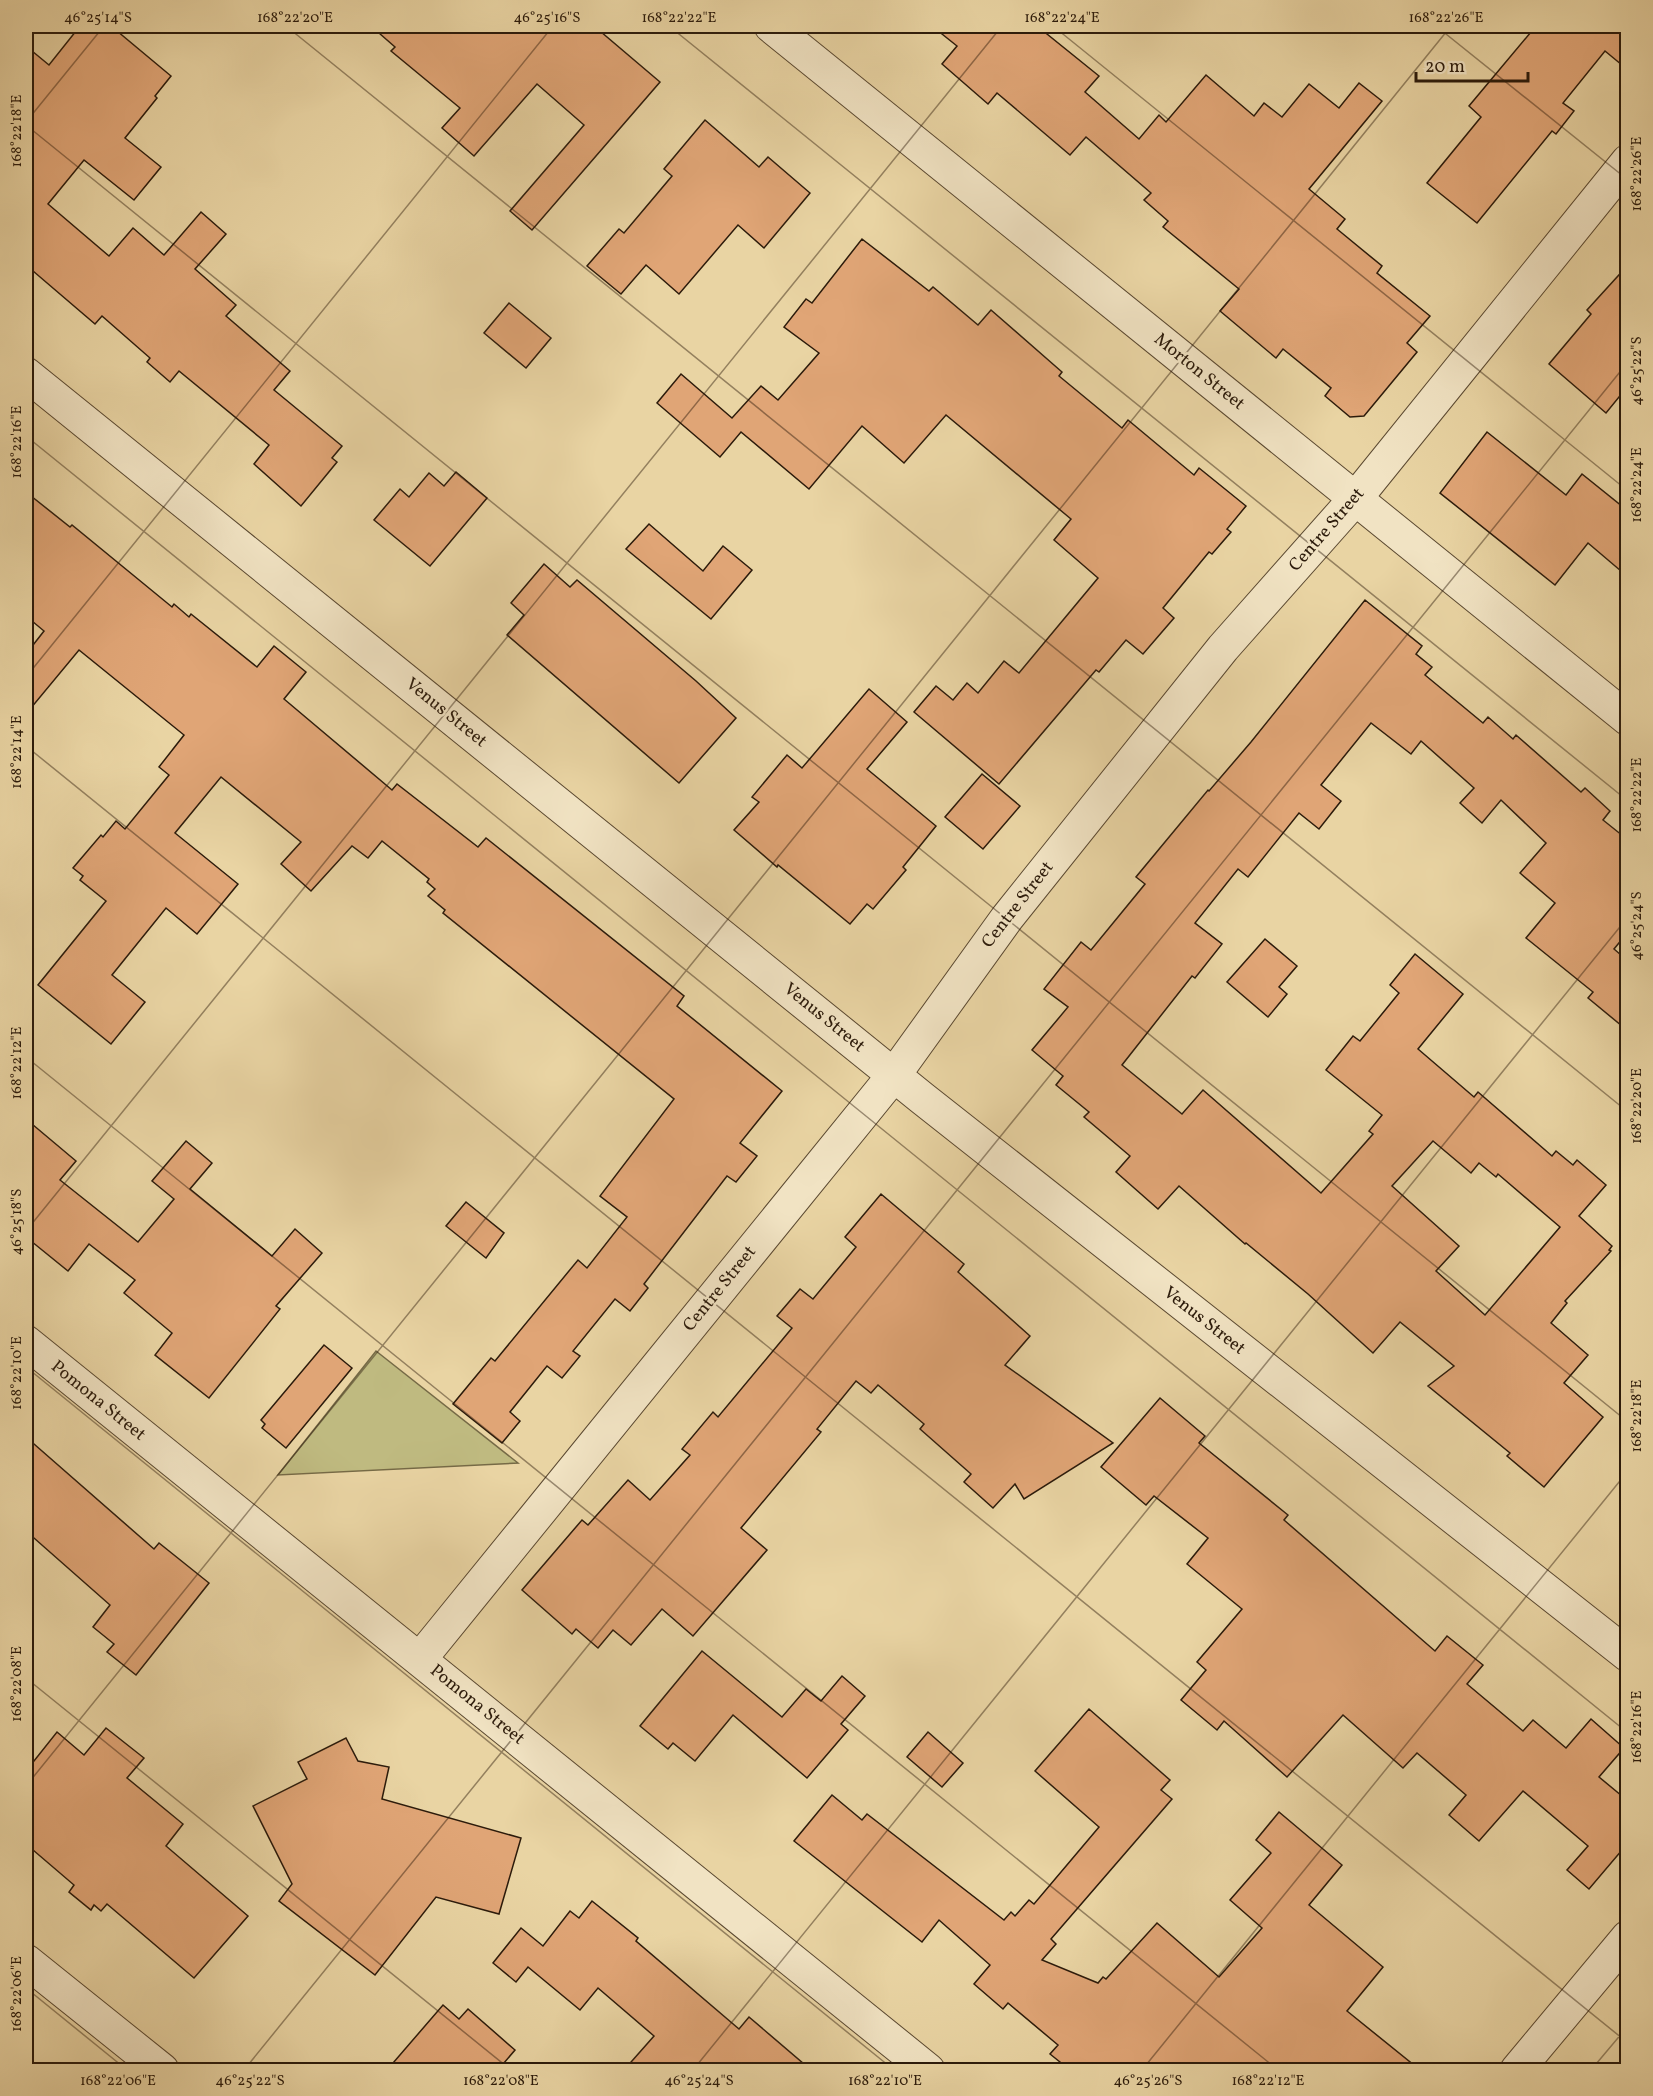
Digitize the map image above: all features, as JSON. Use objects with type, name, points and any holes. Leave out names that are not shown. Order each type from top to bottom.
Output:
[{"type":"street","name":"Morton Street","points":[[771,26],[1628,719]]},
{"type":"street","name":"Centre Street","points":[[420,1659],[894,1075],[1007,918],[1223,648],[1355,499],[1628,161]]},
{"type":"street","name":"Venus Street","points":[[26,374],[894,1075],[1628,1655]]},
{"type":"street","name":"Pomona Street","points":[[26,1342],[928,2070]]},
{"type":"street","points":[[1517,2070],[1628,1937]]},
{"type":"street","points":[[26,1961],[162,2070]]},
{"type":"shaded area","points":[[376,1351],[518,1463],[278,1475]]},
{"type":"building","points":[[80,26],[111,26],[171,76],[155,96],[157,98],[125,138],[161,167],[134,200],[84,160],[48,204],[109,256],[133,228],[164,255],[201,212],[226,234],[195,269],[236,305],[226,316],[290,371],[274,390],[342,446],[332,458],[337,462],[301,506],[254,464],[269,445],[179,371],[170,382],[147,362],[150,358],[102,316],[95,324],[26,265],[26,46],[49,65]]},
{"type":"building","points":[[371,26],[594,26],[660,82],[532,230],[510,211],[584,125],[537,84],[474,156],[442,128],[460,108],[391,51],[395,47]]},
{"type":"building","points":[[932,26],[1037,26],[1099,76],[1085,92],[1139,139],[1159,115],[1166,122],[1206,75],[1254,116],[1264,103],[1282,117],[1309,84],[1339,108],[1359,83],[1382,101],[1309,189],[1345,219],[1337,229],[1382,266],[1377,273],[1430,316],[1407,343],[1417,352],[1364,416],[1350,417],[1325,396],[1331,388],[1283,349],[1276,358],[1220,311],[1239,289],[1163,227],[1168,221],[1144,200],[1151,193],[1086,137],[1070,155],[997,93],[988,104],[942,64],[957,46]]},
{"type":"building","points":[[1536,26],[1628,26],[1628,70],[1605,51],[1563,103],[1574,111],[1556,134],[1552,131],[1477,223],[1427,183],[1481,117],[1469,106]]},
{"type":"building","points":[[705,120],[759,167],[768,157],[810,193],[764,248],[738,225],[679,294],[646,265],[621,294],[587,266],[619,229],[624,233],[672,176],[664,169]]},
{"type":"building","points":[[862,239],[929,291],[933,287],[978,325],[991,310],[1062,372],[1059,376],[1122,428],[1128,420],[1194,475],[1199,468],[1246,506],[1227,529],[1231,532],[1212,554],[1209,552],[1163,608],[1174,618],[1143,654],[1126,640],[1099,672],[1096,670],[999,784],[914,712],[936,686],[953,700],[967,683],[978,693],[1004,661],[1019,673],[1098,578],[1054,540],[1071,519],[946,415],[904,463],[862,426],[809,489],[741,432],[720,457],[657,403],[681,374],[732,418],[761,386],[778,400],[819,353],[784,327],[806,299],[812,303]]},
{"type":"building","points":[[1628,265],[1628,386],[1606,413],[1549,364],[1591,314],[1587,310]]},
{"type":"building","points":[[509,303],[551,338],[526,368],[484,333]]},
{"type":"building","points":[[1487,432],[1566,495],[1582,474],[1628,511],[1628,577],[1588,543],[1555,585],[1440,493]]},
{"type":"building","points":[[456,472],[487,498],[430,566],[374,520],[400,489],[409,497],[429,473],[444,486]]},
{"type":"building","points":[[26,492],[70,527],[72,525],[172,607],[174,604],[189,617],[191,614],[257,667],[274,646],[306,672],[284,699],[392,790],[397,784],[478,847],[486,838],[684,996],[677,1006],[782,1091],[740,1143],[757,1156],[736,1182],[727,1176],[644,1284],[648,1288],[630,1311],[615,1299],[573,1351],[580,1356],[562,1378],[547,1366],[510,1412],[520,1421],[502,1443],[453,1404],[491,1358],[495,1361],[578,1260],[587,1268],[627,1217],[600,1196],[674,1099],[443,913],[445,910],[428,896],[435,889],[427,882],[429,879],[382,841],[368,858],[352,846],[311,891],[281,864],[301,842],[221,777],[175,833],[238,884],[197,934],[166,908],[112,975],[145,1002],[111,1044],[38,985],[106,901],[80,880],[83,876],[73,868],[116,821],[125,829],[169,775],[159,767],[184,735],[79,650],[26,714],[26,654],[44,631],[26,616]]},
{"type":"building","points":[[649,524],[703,571],[723,546],[752,570],[711,619],[626,549]]},
{"type":"building","points":[[544,564],[570,587],[577,580],[736,718],[679,783],[507,635],[524,615],[511,603]]},
{"type":"building","points":[[1365,600],[1422,646],[1416,654],[1432,667],[1425,675],[1483,723],[1488,717],[1513,739],[1516,735],[1581,792],[1585,788],[1610,811],[1603,820],[1628,840],[1628,932],[1614,949],[1628,961],[1628,1031],[1588,998],[1593,992],[1526,938],[1555,903],[1520,873],[1546,843],[1501,800],[1482,823],[1460,803],[1474,788],[1421,741],[1411,754],[1371,723],[1321,785],[1341,801],[1319,829],[1299,813],[1248,877],[1238,869],[1195,923],[1222,944],[1195,978],[1192,976],[1122,1065],[1182,1114],[1203,1090],[1321,1193],[1373,1134],[1369,1131],[1382,1115],[1326,1070],[1353,1036],[1360,1041],[1399,993],[1390,985],[1415,954],[1463,994],[1418,1049],[1474,1097],[1478,1092],[1552,1156],[1556,1151],[1573,1165],[1577,1160],[1606,1185],[1579,1216],[1612,1246],[1609,1250],[1611,1251],[1565,1301],[1567,1303],[1551,1323],[1588,1355],[1564,1383],[1603,1417],[1544,1487],[1507,1456],[1510,1453],[1428,1386],[1454,1366],[1400,1322],[1373,1353],[1308,1294],[1245,1244],[1179,1186],[1158,1209],[1116,1172],[1130,1156],[1084,1117],[1089,1112],[1056,1085],[1063,1076],[1032,1050],[1068,1007],[1044,989],[1081,942],[1091,950],[1145,884],[1136,877],[1251,742]],"holes":[[[1433,1141],[1471,1173],[1479,1163],[1496,1177],[1498,1174],[1560,1227],[1485,1315],[1436,1271],[1459,1246],[1392,1186]]]},
{"type":"building","points":[[869,689],[907,722],[867,769],[936,826],[903,867],[906,870],[873,909],[867,904],[850,924],[734,830],[759,802],[752,797],[787,755],[802,768]]},
{"type":"building","points":[[982,774],[1020,806],[983,849],[945,817]]},
{"type":"building","points":[[1265,939],[1297,966],[1279,987],[1287,994],[1268,1017],[1227,982]]},
{"type":"building","points":[[26,1119],[76,1161],[60,1180],[138,1242],[174,1199],[152,1181],[186,1141],[212,1163],[190,1189],[272,1256],[295,1229],[322,1253],[276,1306],[280,1309],[209,1398],[155,1355],[172,1333],[124,1293],[135,1280],[89,1244],[68,1271],[26,1237]]},
{"type":"building","points":[[881,1194],[964,1264],[958,1272],[1030,1336],[1005,1365],[1113,1443],[1024,1499],[1015,1484],[993,1508],[964,1482],[971,1474],[920,1429],[924,1424],[878,1385],[871,1393],[856,1381],[817,1429],[821,1432],[741,1528],[767,1550],[693,1636],[662,1609],[631,1645],[613,1630],[598,1648],[576,1629],[572,1634],[522,1590],[582,1520],[588,1525],[628,1480],[650,1500],[690,1455],[682,1449],[713,1412],[718,1417],[792,1328],[777,1316],[800,1289],[813,1299],[856,1247],[845,1237]]},
{"type":"building","points":[[466,1202],[504,1233],[486,1258],[446,1226]]},
{"type":"building","points":[[324,1345],[352,1368],[286,1448],[262,1428],[265,1424],[261,1420]]},
{"type":"building","points":[[1160,1398],[1205,1436],[1199,1443],[1288,1515],[1284,1520],[1435,1651],[1447,1636],[1483,1665],[1467,1684],[1523,1731],[1533,1720],[1566,1748],[1591,1719],[1624,1748],[1599,1777],[1628,1801],[1628,1843],[1589,1889],[1567,1870],[1588,1846],[1523,1791],[1479,1841],[1449,1815],[1466,1795],[1417,1753],[1403,1768],[1343,1715],[1287,1777],[1224,1721],[1217,1730],[1181,1700],[1206,1670],[1197,1662],[1242,1609],[1187,1564],[1208,1538],[1154,1496],[1146,1505],[1101,1467]]},
{"type":"building","points":[[26,1437],[154,1549],[159,1543],[209,1583],[136,1675],[107,1652],[114,1644],[93,1627],[110,1605],[26,1531]]},
{"type":"building","points":[[702,1651],[782,1717],[806,1689],[821,1701],[842,1676],[865,1696],[841,1724],[848,1730],[807,1778],[733,1715],[695,1761],[673,1743],[668,1749],[640,1726]]},
{"type":"building","points":[[1089,1709],[1170,1780],[1161,1790],[1172,1799],[1051,1939],[1056,1944],[1042,1960],[1098,1983],[1103,1977],[1106,1979],[1157,1923],[1219,1977],[1262,1928],[1230,1900],[1271,1853],[1256,1840],[1279,1812],[1342,1865],[1309,1905],[1383,1967],[1347,2011],[1420,2070],[1070,2070],[1050,2054],[1058,2045],[1008,2003],[1003,2009],[974,1984],[990,1965],[939,1920],[922,1942],[794,1841],[832,1795],[862,1820],[867,1814],[1004,1920],[1011,1912],[1015,1916],[1029,1900],[1034,1904],[1099,1827],[1035,1771]]},
{"type":"building","points":[[106,1728],[144,1758],[127,1778],[183,1824],[166,1846],[248,1916],[194,1978],[107,1904],[101,1911],[94,1905],[91,1910],[69,1892],[74,1885],[26,1844],[26,1771],[57,1732],[84,1755]]},
{"type":"building","points":[[928,1732],[963,1763],[942,1787],[907,1757]]},
{"type":"building","points":[[346,1738],[358,1761],[389,1767],[382,1799],[521,1838],[499,1914],[436,1897],[375,1975],[279,1901],[292,1884],[253,1806],[307,1779],[298,1762]]},
{"type":"building","points":[[592,1901],[638,1938],[636,1941],[739,2029],[749,2017],[811,2070],[624,2070],[654,2036],[598,1988],[580,2010],[528,1967],[516,1982],[493,1963],[521,1928],[543,1946],[570,1911],[579,1918]]},
{"type":"building","points":[[443,2005],[459,2019],[468,2009],[515,2050],[498,2070],[387,2070]]}]
